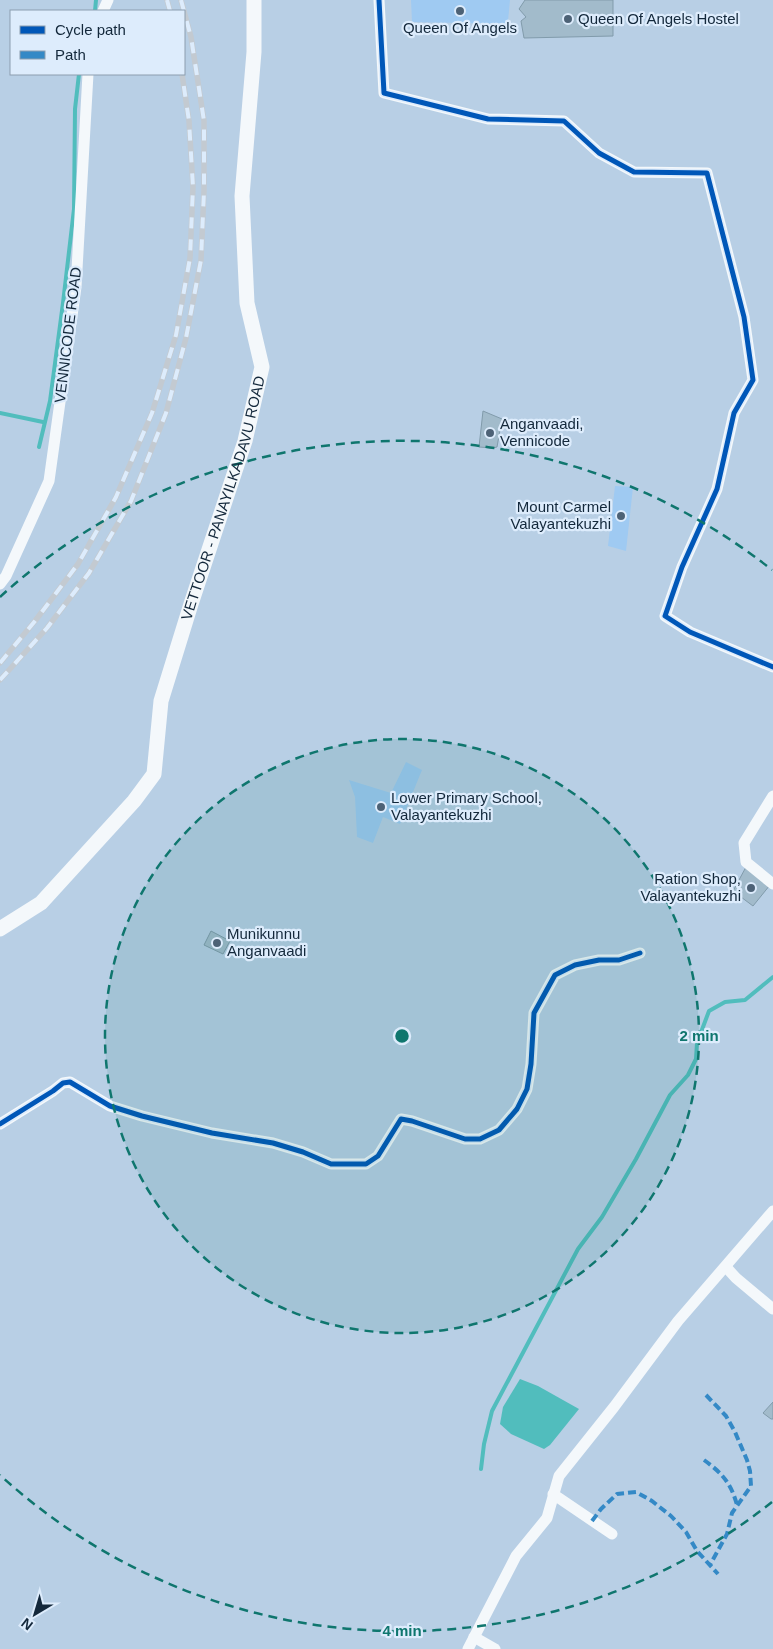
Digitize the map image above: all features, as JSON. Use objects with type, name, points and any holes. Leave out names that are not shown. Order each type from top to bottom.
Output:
[{"type":"main road","name":"VETTOOR - PANAYILKADAVU ROAD","points":[[0,929],[41,903],[134,801],[154,774],[161,701],[245,441],[262,367],[247,303],[242,196],[254,52],[254,0]]},
{"type":"street","points":[[379,0],[384,93],[488,119],[564,121],[600,153],[634,172],[707,173],[744,318],[753,380],[734,413],[717,489],[682,567],[665,616],[690,632],[773,667]]},
{"type":"street","name":"VENNICODE ROAD","points":[[0,584],[6,576],[49,481],[76,287],[88,75]]},
{"type":"street","points":[[773,796],[744,843],[746,862],[773,884]]},
{"type":"street","points":[[0,1124],[53,1091],[63,1082],[70,1082],[110,1106],[212,1133],[273,1143],[303,1152],[331,1164],[366,1164],[378,1156],[402,1119],[465,1139],[480,1139],[499,1130],[517,1109],[527,1089],[531,1064],[534,1013],[555,974],[575,965],[599,960],[619,960],[640,953]]},
{"type":"street","points":[[468,1649],[516,1556],[547,1518],[559,1476],[614,1408],[678,1321],[773,1211]]},
{"type":"street","points":[[726,1267],[736,1278],[773,1309]]},
{"type":"street","points":[[553,1494],[612,1534]]},
{"type":"street","points":[[474,1637],[495,1649]]},
{"type":"shaded area","name":"Queen Of Angels","points":[[411,0],[510,0],[508,21],[507,24],[412,22]]},
{"type":"shaded area","name":"Mount Carmel Valayantekuzhi","points":[[615,486],[633,487],[626,551],[608,546]]},
{"type":"shaded area","name":"Lower Primary School, Valayantekuzhi","points":[[406,762],[422,770],[400,824],[383,817],[373,843],[357,837],[355,797],[349,780],[391,793]]},
{"type":"shaded area","points":[[520,1379],[538,1386],[579,1409],[550,1445],[544,1449],[511,1434],[500,1424],[503,1407]]},
{"type":"building","name":"Queen Of Angels Hostel","points":[[525,0],[613,0],[613,36],[524,38],[521,21],[526,17],[519,9]]},
{"type":"building","name":"Anganvaadi, Vennicode","points":[[483,411],[502,419],[497,447],[479,447]]},
{"type":"building","name":"Ration Shop, Valayantekuzhi","points":[[746,867],[770,885],[753,906],[733,891]]},
{"type":"building","name":"Munikunnu Anganvaadi","points":[[211,931],[230,941],[223,954],[204,945]]},
{"type":"building","points":[[773,1402],[773,1419],[771,1419],[763,1413]]},
{"type":"waterway","points":[[95,10],[96,0]]},
{"type":"waterway","points":[[39,447],[50,401],[74,209],[75,109],[79,75]]},
{"type":"waterway","points":[[0,413],[43,422]]},
{"type":"waterway","points":[[481,1469],[484,1444],[492,1411],[578,1249],[602,1217],[670,1095],[688,1075],[696,1059],[697,1043],[709,1011],[725,1002],[745,1000],[773,977]]},
{"type":"railway","points":[[167,0],[170,10]]},
{"type":"railway","points":[[181,0],[184,10]]},
{"type":"railway","points":[[0,680],[47,628],[89,573],[131,501],[166,413],[186,338],[201,260],[204,191],[204,121],[191,37],[185,15]]},
{"type":"railway","points":[[0,663],[78,564],[116,497],[152,413],[176,335],[190,258],[193,187],[189,121],[182,75]]},
{"type":"marked path","points":[[706,1395],[726,1416],[735,1432],[747,1460],[751,1486],[732,1513],[727,1534],[710,1565]]},
{"type":"marked path","points":[[704,1460],[725,1479],[737,1505]]},
{"type":"marked path","points":[[592,1521],[601,1509],[617,1494],[636,1492],[652,1501],[671,1516],[686,1532],[697,1551],[718,1574]]},
{"type":"cycle path","points":[[379,0],[384,93],[488,119],[564,121],[599,153],[634,172],[707,173],[744,317],[753,380],[734,413],[717,489],[682,567],[665,616],[690,632],[773,667]]},
{"type":"cycle path","points":[[0,1124],[63,1083],[70,1082],[110,1106],[212,1133],[273,1143],[303,1152],[331,1164],[366,1164],[378,1156],[401,1119],[465,1139],[480,1139],[499,1130],[517,1109],[527,1089],[531,1064],[534,1013],[555,975],[575,965],[599,960],[619,960],[640,953]]},
{"type":"place","name":"Queen Of Angels","points":[[460,11]]},
{"type":"place","name":"Queen Of Angels Hostel","points":[[568,19]]},
{"type":"place","name":"Anganvaadi, Vennicode","points":[[490,433]]},
{"type":"place","name":"Mount Carmel Valayantekuzhi","points":[[621,516]]},
{"type":"place","name":"Lower Primary School, Valayantekuzhi","points":[[381,807]]},
{"type":"place","name":"Ration Shop, Valayantekuzhi","points":[[751,888]]},
{"type":"place","name":"Munikunnu Anganvaadi","points":[[217,943]]}]
